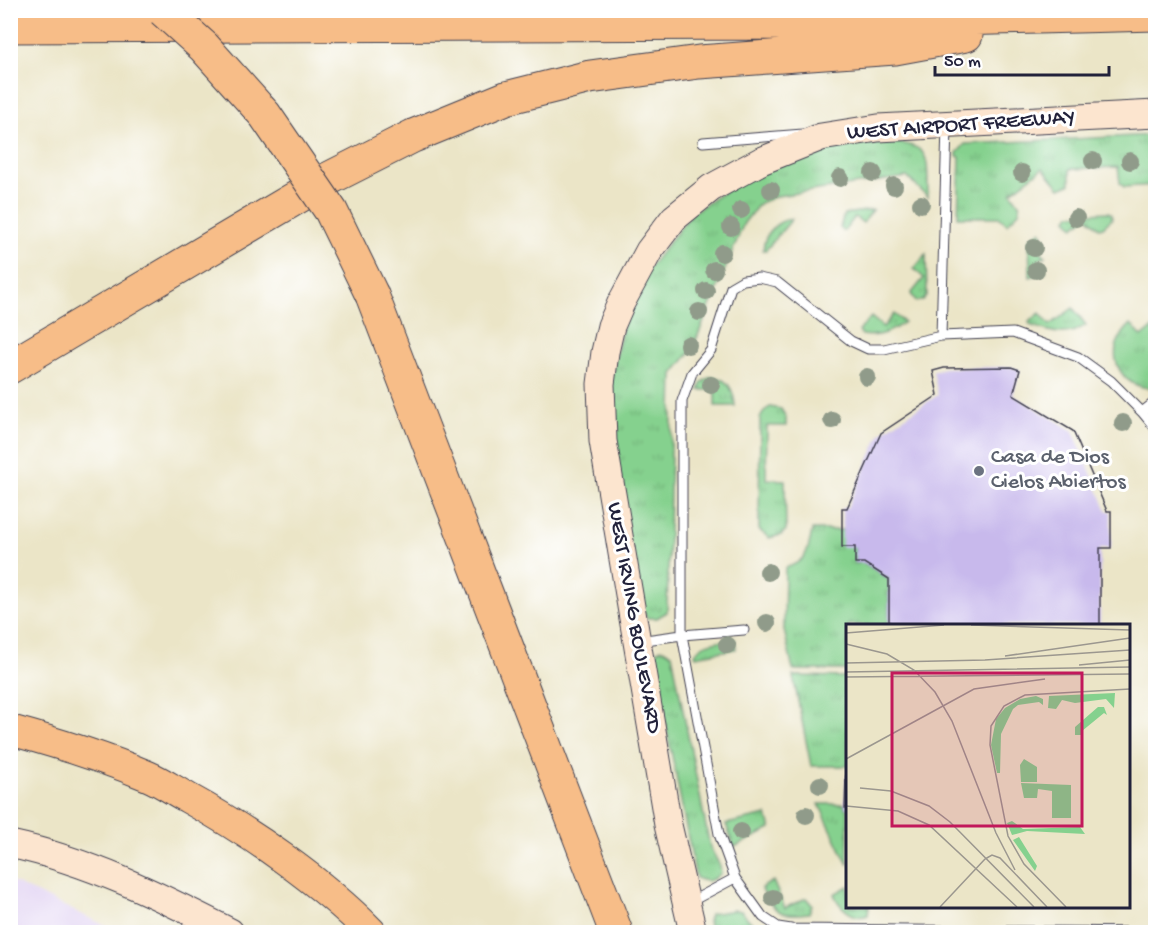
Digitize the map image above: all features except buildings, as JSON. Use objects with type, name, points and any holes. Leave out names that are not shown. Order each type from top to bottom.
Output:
[{"type":"highway","points":[[164,10],[204,48],[266,115],[331,210],[372,295],[616,933]]},
{"type":"highway","points":[[10,26],[657,24],[1155,14]]},
{"type":"highway","points":[[10,367],[328,179],[412,136],[506,99],[590,77],[699,62],[895,48],[1061,17]]},
{"type":"main road","points":[[10,730],[73,747],[151,777],[216,813],[291,864],[354,915],[371,933]]},
{"type":"street","name":"WEST AIRPORT FREEWAY","points":[[621,303],[649,251],[674,218],[691,203],[711,188],[761,161],[821,137],[878,128],[947,123],[1155,114]]},
{"type":"street","name":"WEST IRVING BOULEVARD","points":[[621,303],[611,326],[605,352],[601,384],[603,441],[668,825],[693,933]]},
{"type":"street","points":[[10,844],[39,850],[110,874],[230,933]]},
{"type":"lane","points":[[941,336],[947,123]]},
{"type":"lane","points":[[703,142],[798,134],[821,137]]},
{"type":"lane","points":[[1155,429],[1142,412],[1111,381],[1078,357],[1013,333],[941,336],[884,349],[868,349],[851,341],[777,282],[759,278],[743,280],[731,287],[711,350],[692,373],[682,400],[682,635],[719,834],[735,878],[763,917],[778,927],[791,929],[1155,932]]},
{"type":"lane","points":[[1142,412],[1155,401]]},
{"type":"lane","points":[[636,641],[744,630]]},
{"type":"lane","points":[[686,904],[735,878]]},
{"type":"lane","points":[[10,930],[21,933]]},
{"type":"shaded area","points":[[11,881],[119,932],[11,932]]},
{"type":"green space","points":[[1155,135],[1155,185],[1124,187],[1120,183],[1118,167],[1070,169],[1070,184],[1060,188],[1043,168],[1011,192],[1020,205],[1020,211],[1007,224],[999,217],[958,217],[960,157],[957,153],[965,144]]},
{"type":"green space","points":[[903,143],[920,150],[927,163],[928,197],[907,177],[777,196],[760,203],[744,223],[692,350],[673,374],[667,612],[657,618],[647,618],[641,608],[609,442],[609,388],[622,329],[638,282],[692,213],[742,180],[827,146]]},
{"type":"green space","points":[[873,210],[863,223],[855,217],[844,231],[840,228],[844,214]]},
{"type":"green space","points":[[1108,212],[1112,214],[1112,219],[1099,228],[1087,216],[1074,227],[1067,219],[1070,214]]},
{"type":"green space","points":[[792,219],[766,250],[763,250],[768,233],[781,222]]},
{"type":"green space","points":[[1040,231],[1043,235],[1034,242],[1045,256],[1038,261],[1046,272],[1030,277],[1029,239]]},
{"type":"green space","points":[[926,254],[927,294],[923,301],[916,301],[911,294],[924,278],[914,269]]},
{"type":"green space","points":[[1073,308],[1086,325],[1072,332],[1058,333],[1030,325],[1029,322],[1040,313],[1050,325]]},
{"type":"green space","points":[[894,314],[904,322],[889,332],[868,336],[862,335],[859,331],[871,317],[883,327]]},
{"type":"green space","points":[[1131,324],[1142,337],[1155,326],[1155,387],[1146,388],[1131,382],[1124,376],[1116,362],[1117,344]]},
{"type":"green space","points":[[710,377],[726,382],[733,395],[735,406],[715,406],[715,390],[699,390],[702,382]]},
{"type":"green space","points":[[770,407],[781,409],[786,417],[786,426],[767,426],[766,479],[785,480],[786,530],[781,535],[769,538],[759,530],[760,419],[764,411]]},
{"type":"green space","points":[[812,530],[842,530],[855,547],[855,563],[864,563],[889,579],[889,624],[846,624],[846,670],[793,670],[784,630],[785,568],[798,562],[806,554]]},
{"type":"green space","points":[[735,639],[736,649],[696,656],[695,654],[698,649],[707,644]]},
{"type":"green space","points":[[663,649],[672,654],[710,847],[720,866],[721,873],[710,880],[696,878],[653,659],[657,650]]},
{"type":"green space","points":[[793,676],[846,677],[846,766],[811,766]]},
{"type":"green space","points":[[819,804],[845,804],[846,861]]},
{"type":"green space","points":[[767,815],[771,829],[734,847],[726,824]]},
{"type":"green space","points":[[773,881],[785,908],[806,898],[812,905],[809,913],[791,914],[775,908],[761,888]]},
{"type":"green space","points":[[846,887],[846,907],[869,907],[868,915],[857,916],[848,912],[839,904],[834,894]]},
{"type":"green space","points":[[741,911],[760,932],[710,932],[708,921],[710,914]]},
{"type":"place","name":"Casa de Dios Cielos Abiertos","points":[[979,471]]}]
